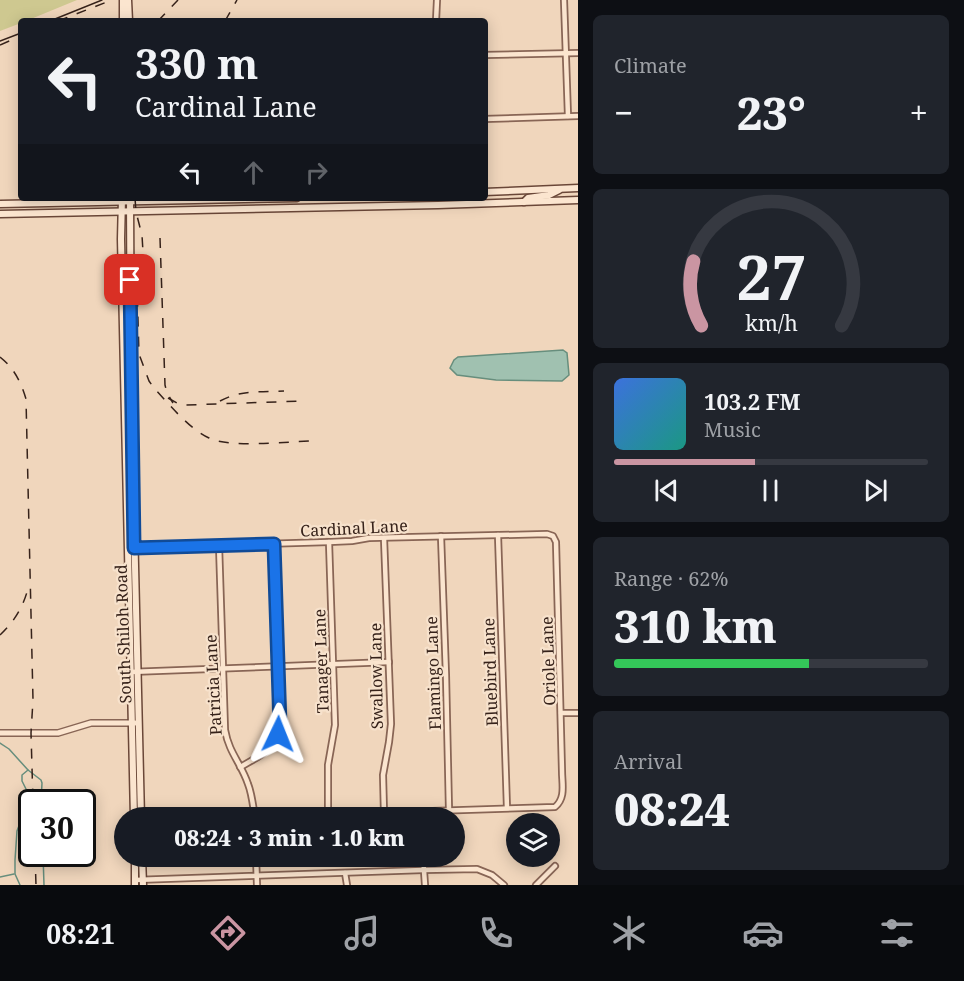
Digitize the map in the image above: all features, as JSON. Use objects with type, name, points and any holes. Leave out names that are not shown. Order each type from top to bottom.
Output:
[{"type":"main road","points":[[123,0],[123,18]]},
{"type":"main road","points":[[128,0],[129,18]]},
{"type":"main road","points":[[488,192],[578,188]]},
{"type":"main road","points":[[524,202],[528,198],[549,195],[562,189]]},
{"type":"main road","points":[[0,214],[121,213],[438,202],[578,200]]},
{"type":"main road","points":[[0,204],[92,201]]},
{"type":"main road","name":"South Shiloh Road","points":[[122,201],[134,671],[134,807]]},
{"type":"main road","name":"South Shiloh Road","points":[[130,201],[131,548]]},
{"type":"main road","name":"South Shiloh Road","points":[[135,723],[140,807]]},
{"type":"main road","points":[[137,867],[139,882]]},
{"type":"main road","points":[[139,882],[141,867]]},
{"type":"street","points":[[436,18],[437,0]]},
{"type":"street","points":[[564,0],[568,116]]},
{"type":"street","points":[[488,55],[578,53]]},
{"type":"street","points":[[488,119],[578,116]]},
{"type":"street","name":"Cardinal Lane","points":[[131,548],[547,534]]},
{"type":"street","name":"Oriole Lane","points":[[507,808],[555,807],[562,799],[556,542],[547,534]]},
{"type":"street","name":"Bluebird Lane","points":[[498,535],[507,808]]},
{"type":"street","name":"Flamingo Lane","points":[[441,536],[449,807]]},
{"type":"street","name":"Swallow Lane","points":[[384,538],[391,724],[390,742],[383,775],[384,807]]},
{"type":"street","name":"Tanager Lane","points":[[328,807],[328,765],[335,725],[329,542]]},
{"type":"street","points":[[240,767],[270,748],[280,726],[274,544]]},
{"type":"street","name":"Patricia Lane","points":[[219,545],[225,729],[228,743],[250,788],[253,807]]},
{"type":"street","points":[[134,671],[388,662]]},
{"type":"street","points":[[561,713],[578,712]]},
{"type":"street","points":[[0,733],[58,733],[91,723],[135,723]]},
{"type":"street","points":[[465,809],[507,808]]},
{"type":"street","points":[[256,867],[257,885]]},
{"type":"street","points":[[536,885],[554,867]]},
{"type":"street","points":[[139,882],[477,869],[504,885]]},
{"type":"street","points":[[423,870],[425,885]]},
{"type":"street","points":[[345,873],[347,885]]},
{"type":"shaded area","points":[[0,0],[77,0],[33,18],[18,18],[18,24],[0,31]]},
{"type":"shaded area","points":[[563,350],[567,353],[569,375],[562,381],[496,380],[457,375],[450,368],[458,357]]},
{"type":"waterway","points":[[0,743],[41,780],[42,789]]},
{"type":"waterway","points":[[20,885],[15,874],[17,831],[26,807],[26,789],[22,775],[28,770]]},
{"type":"waterway","points":[[43,867],[44,885]]},
{"type":"waterway","points":[[0,877],[14,874]]},
{"type":"tram line","points":[[57,18],[102,0]]},
{"type":"tram line","points":[[0,41],[18,34]]},
{"type":"railway","points":[[66,18],[112,0]]},
{"type":"railway","points":[[161,18],[178,0]]},
{"type":"railway","points":[[227,18],[237,0]]},
{"type":"railway","points":[[0,45],[18,37]]},
{"type":"railway","points":[[135,201],[143,252],[137,286],[139,354],[154,388],[180,416],[209,438],[229,443],[258,444],[310,441]]},
{"type":"railway","points":[[160,238],[165,385],[173,403]]},
{"type":"railway","points":[[0,357],[16,376],[26,399],[33,700],[31,733],[33,789]]},
{"type":"railway","points":[[220,401],[243,393],[284,391]]},
{"type":"railway","points":[[168,398],[186,405],[302,401]]},
{"type":"railway","points":[[0,635],[16,615],[27,592]]},
{"type":"railway","points":[[35,867],[36,885]]},
{"type":"route","points":[[130,280],[134,548],[274,544],[280,726],[278,734]]}]
